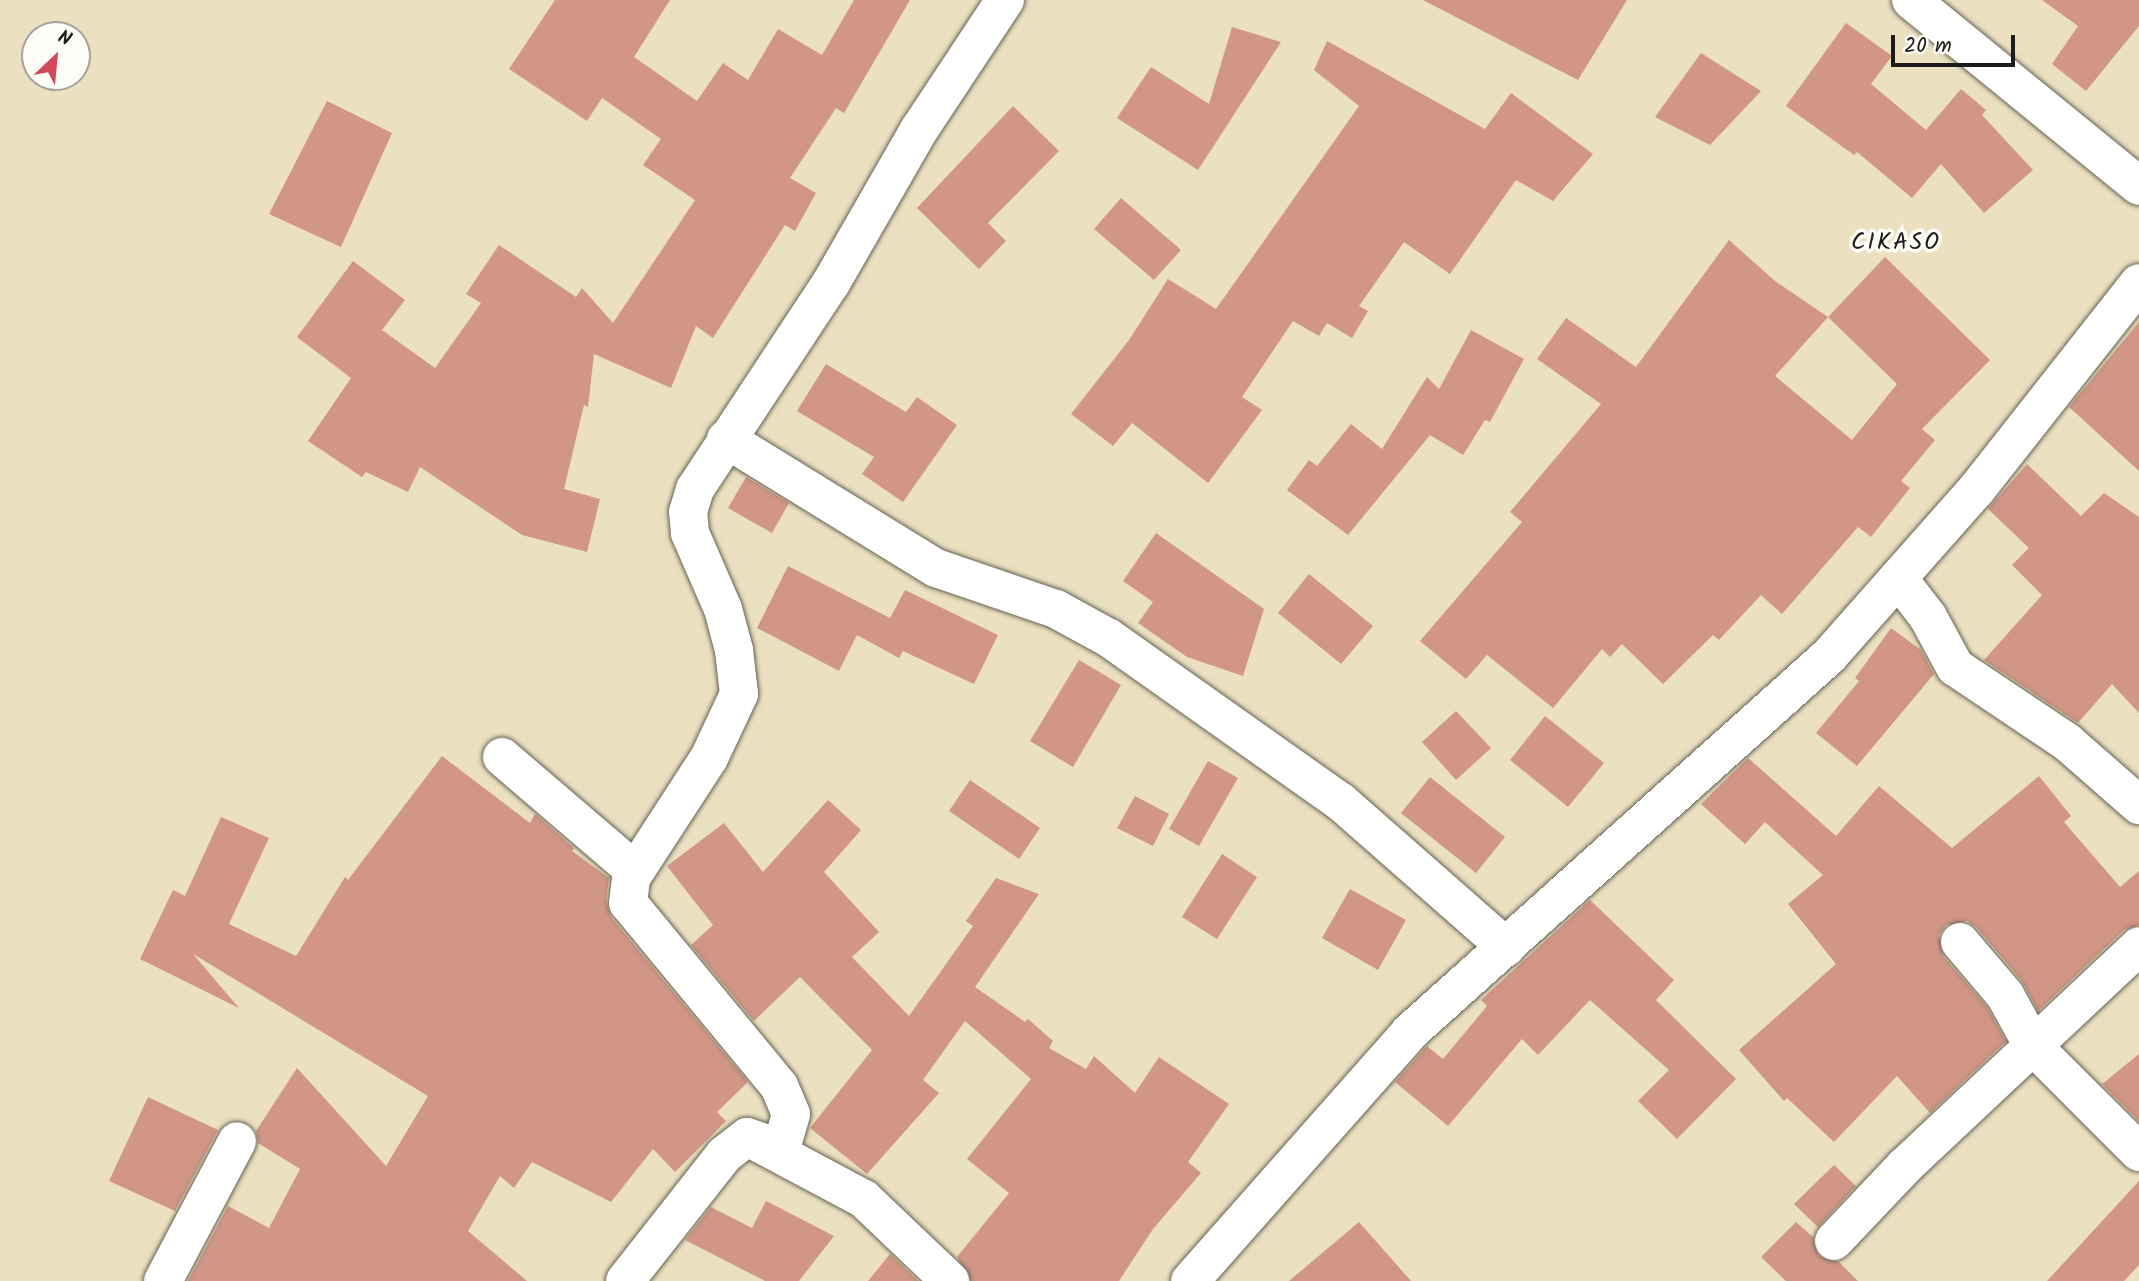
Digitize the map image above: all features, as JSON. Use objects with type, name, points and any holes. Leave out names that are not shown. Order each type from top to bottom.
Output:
[{"type":"street","points":[[747,1137],[780,1149],[791,1114],[787,1100],[628,903],[626,889],[727,728],[739,694],[729,630],[690,533],[688,512],[695,489],[831,283],[919,130],[1005,0]]},
{"type":"street","points":[[1911,0],[2139,186]]},
{"type":"street","points":[[1190,1281],[1389,1053],[1829,656],[1976,490],[2139,282]]},
{"type":"street","points":[[726,439],[936,568],[1056,609],[1109,638],[1341,802],[1506,947]]},
{"type":"street","points":[[1898,578],[1928,617],[1955,667],[2067,742],[2139,806]]},
{"type":"street","points":[[502,757],[635,871]]},
{"type":"street","points":[[1960,942],[2005,995],[2033,1046],[2139,1153]]},
{"type":"street","points":[[1834,1241],[1905,1166],[2139,946]]},
{"type":"street","points":[[625,1281],[724,1155],[747,1137]]},
{"type":"street","points":[[747,1137],[864,1199],[950,1281]]},
{"type":"street","points":[[163,1281],[237,1141]]},
{"type":"building","points":[[555,0],[670,0],[634,57],[697,101],[723,63],[748,80],[778,29],[822,55],[854,0],[910,0],[844,113],[836,108],[790,178],[816,193],[795,231],[785,225],[713,338],[696,326],[671,388],[594,354],[588,407],[584,405],[564,489],[600,499],[587,552],[522,535],[420,467],[408,492],[366,472],[362,477],[308,441],[351,378],[297,337],[353,261],[405,300],[382,330],[435,368],[481,303],[466,294],[499,245],[576,297],[582,288],[613,323],[695,200],[643,165],[661,139],[602,98],[587,121],[509,69]]},
{"type":"building","points":[[1423,0],[1627,0],[1578,80]]},
{"type":"building","points":[[2042,0],[2139,0],[2139,26],[2086,91],[2052,64],[2078,26]]},
{"type":"building","points":[[1846,23],[1892,56],[1871,84],[1926,130],[1961,89],[1986,110],[1982,115],[2033,170],[1984,213],[1941,164],[1912,198],[1857,152],[1854,155],[1786,106]]},
{"type":"building","points":[[1232,27],[1281,42],[1198,170],[1117,118],[1151,67],[1209,104]]},
{"type":"building","points":[[1327,41],[1485,129],[1511,93],[1593,154],[1553,201],[1516,180],[1450,274],[1404,242],[1359,306],[1368,311],[1352,338],[1327,323],[1319,336],[1293,321],[1242,397],[1262,410],[1208,483],[1132,423],[1113,446],[1071,414],[1129,340],[1168,279],[1216,309],[1359,106],[1314,70]]},
{"type":"building","points":[[1701,53],[1761,91],[1710,145],[1655,117]]},
{"type":"building","points":[[327,101],[392,133],[341,247],[269,214]]},
{"type":"building","points":[[1013,106],[1059,151],[988,223],[1006,241],[979,269],[917,208]]},
{"type":"building","points":[[1121,198],[1181,250],[1154,280],[1094,229]]},
{"type":"building","points":[[1729,240],[1775,281],[1828,317],[1885,257],[1990,360],[1922,429],[1935,440],[1901,481],[1910,488],[1871,537],[1858,527],[1782,614],[1761,595],[1719,640],[1713,635],[1663,684],[1622,644],[1610,657],[1602,649],[1553,708],[1487,655],[1466,679],[1420,641],[1522,522],[1510,512],[1601,404],[1537,359],[1566,318],[1636,367]],"holes":[[[1828,317],[1897,384],[1852,440],[1775,376]]]},
{"type":"building","points":[[2139,322],[2139,471],[2069,407]]},
{"type":"building","points":[[1471,330],[1524,359],[1490,422],[1485,420],[1463,455],[1430,435],[1348,535],[1287,490],[1309,460],[1317,466],[1351,424],[1382,449],[1427,377],[1439,389]]},
{"type":"building","points":[[826,364],[906,412],[917,397],[957,425],[903,502],[862,474],[874,457],[797,411]]},
{"type":"building","points":[[2027,464],[2081,516],[2104,493],[2139,517],[2139,713],[2112,684],[2078,723],[1984,660],[2042,595],[2012,565],[2029,548],[1988,509]]},
{"type":"building","points":[[746,477],[789,503],[772,533],[728,508]]},
{"type":"building","points":[[1156,533],[1264,609],[1243,676],[1187,657],[1138,623],[1153,602],[1123,581]]},
{"type":"building","points":[[788,566],[890,618],[905,590],[998,635],[974,684],[903,651],[899,658],[857,635],[839,671],[757,628]]},
{"type":"building","points":[[1309,574],[1373,626],[1341,664],[1278,613]]},
{"type":"building","points":[[1891,628],[1921,650],[1934,674],[1857,766],[1816,733],[1859,681],[1855,678]]},
{"type":"building","points":[[1079,660],[1121,685],[1073,767],[1030,741]]},
{"type":"building","points":[[1456,711],[1491,748],[1456,780],[1422,742]]},
{"type":"building","points":[[1545,716],[1604,763],[1568,807],[1510,760]]},
{"type":"building","points":[[442,756],[530,823],[535,814],[574,848],[572,851],[609,878],[606,901],[611,917],[748,1082],[717,1112],[726,1121],[675,1172],[653,1149],[611,1202],[532,1162],[514,1188],[500,1176],[468,1231],[527,1281],[188,1281],[228,1206],[269,1228],[300,1169],[258,1143],[256,1131],[297,1068],[386,1166],[428,1096],[193,954],[239,1008],[140,959],[173,890],[185,896],[221,817],[269,838],[229,924],[296,956],[345,877],[348,880]]},
{"type":"building","points":[[1748,758],[1836,836],[1879,786],[1952,848],[2039,776],[2071,816],[2064,822],[2120,887],[2139,871],[2139,925],[2124,930],[2038,1011],[2022,981],[1976,927],[1967,921],[1946,925],[1939,935],[1943,956],[1987,1007],[2006,1041],[1930,1113],[1897,1076],[1834,1142],[1787,1098],[1784,1101],[1739,1050],[1836,964],[1788,904],[1823,875],[1765,822],[1745,844],[1701,804]]},
{"type":"building","points":[[1208,761],[1238,778],[1199,846],[1169,829]]},
{"type":"building","points":[[1430,777],[1505,837],[1476,873],[1401,813]]},
{"type":"building","points":[[970,780],[1040,828],[1019,859],[949,811]]},
{"type":"building","points":[[1135,796],[1169,814],[1153,846],[1117,828]]},
{"type":"building","points":[[828,800],[861,830],[824,872],[879,932],[852,957],[909,1016],[973,926],[966,921],[996,878],[1039,894],[975,987],[1025,1022],[1028,1019],[1053,1041],[1049,1048],[1086,1069],[1094,1056],[1135,1093],[1159,1057],[1229,1104],[1188,1162],[1201,1173],[1153,1229],[1119,1281],[971,1281],[957,1257],[1009,1193],[967,1159],[1031,1079],[965,1021],[923,1080],[939,1093],[867,1174],[810,1128],[872,1050],[800,977],[754,1021],[691,945],[713,925],[667,866],[724,823],[763,872]]},
{"type":"building","points":[[1222,854],[1257,877],[1217,939],[1182,917]]},
{"type":"building","points":[[1350,889],[1406,920],[1378,970],[1322,938]]},
{"type":"building","points":[[1590,900],[1674,980],[1656,1000],[1736,1079],[1677,1139],[1638,1101],[1669,1070],[1590,1000],[1538,1055],[1522,1039],[1448,1126],[1395,1082],[1427,1046],[1443,1059],[1487,1006],[1481,1000]]},
{"type":"building","points":[[2139,1054],[2139,1121],[2102,1084]]},
{"type":"building","points":[[148,1097],[218,1130],[175,1211],[109,1181]]},
{"type":"building","points":[[1834,1165],[1856,1186],[1818,1227],[1794,1204]]},
{"type":"building","points":[[2139,1181],[2139,1265],[2124,1281],[2047,1281]]},
{"type":"building","points":[[766,1201],[834,1236],[799,1281],[765,1281],[685,1240],[711,1207],[752,1228]]},
{"type":"building","points":[[1359,1222],[1411,1281],[1289,1281]]},
{"type":"building","points":[[1796,1222],[1813,1237],[1819,1256],[1839,1262],[1858,1281],[1786,1281],[1761,1257]]},
{"type":"building","points":[[890,1254],[918,1281],[868,1281]]},
{"type":"district","name":"CIKASO","points":[[1896,243]]}]
